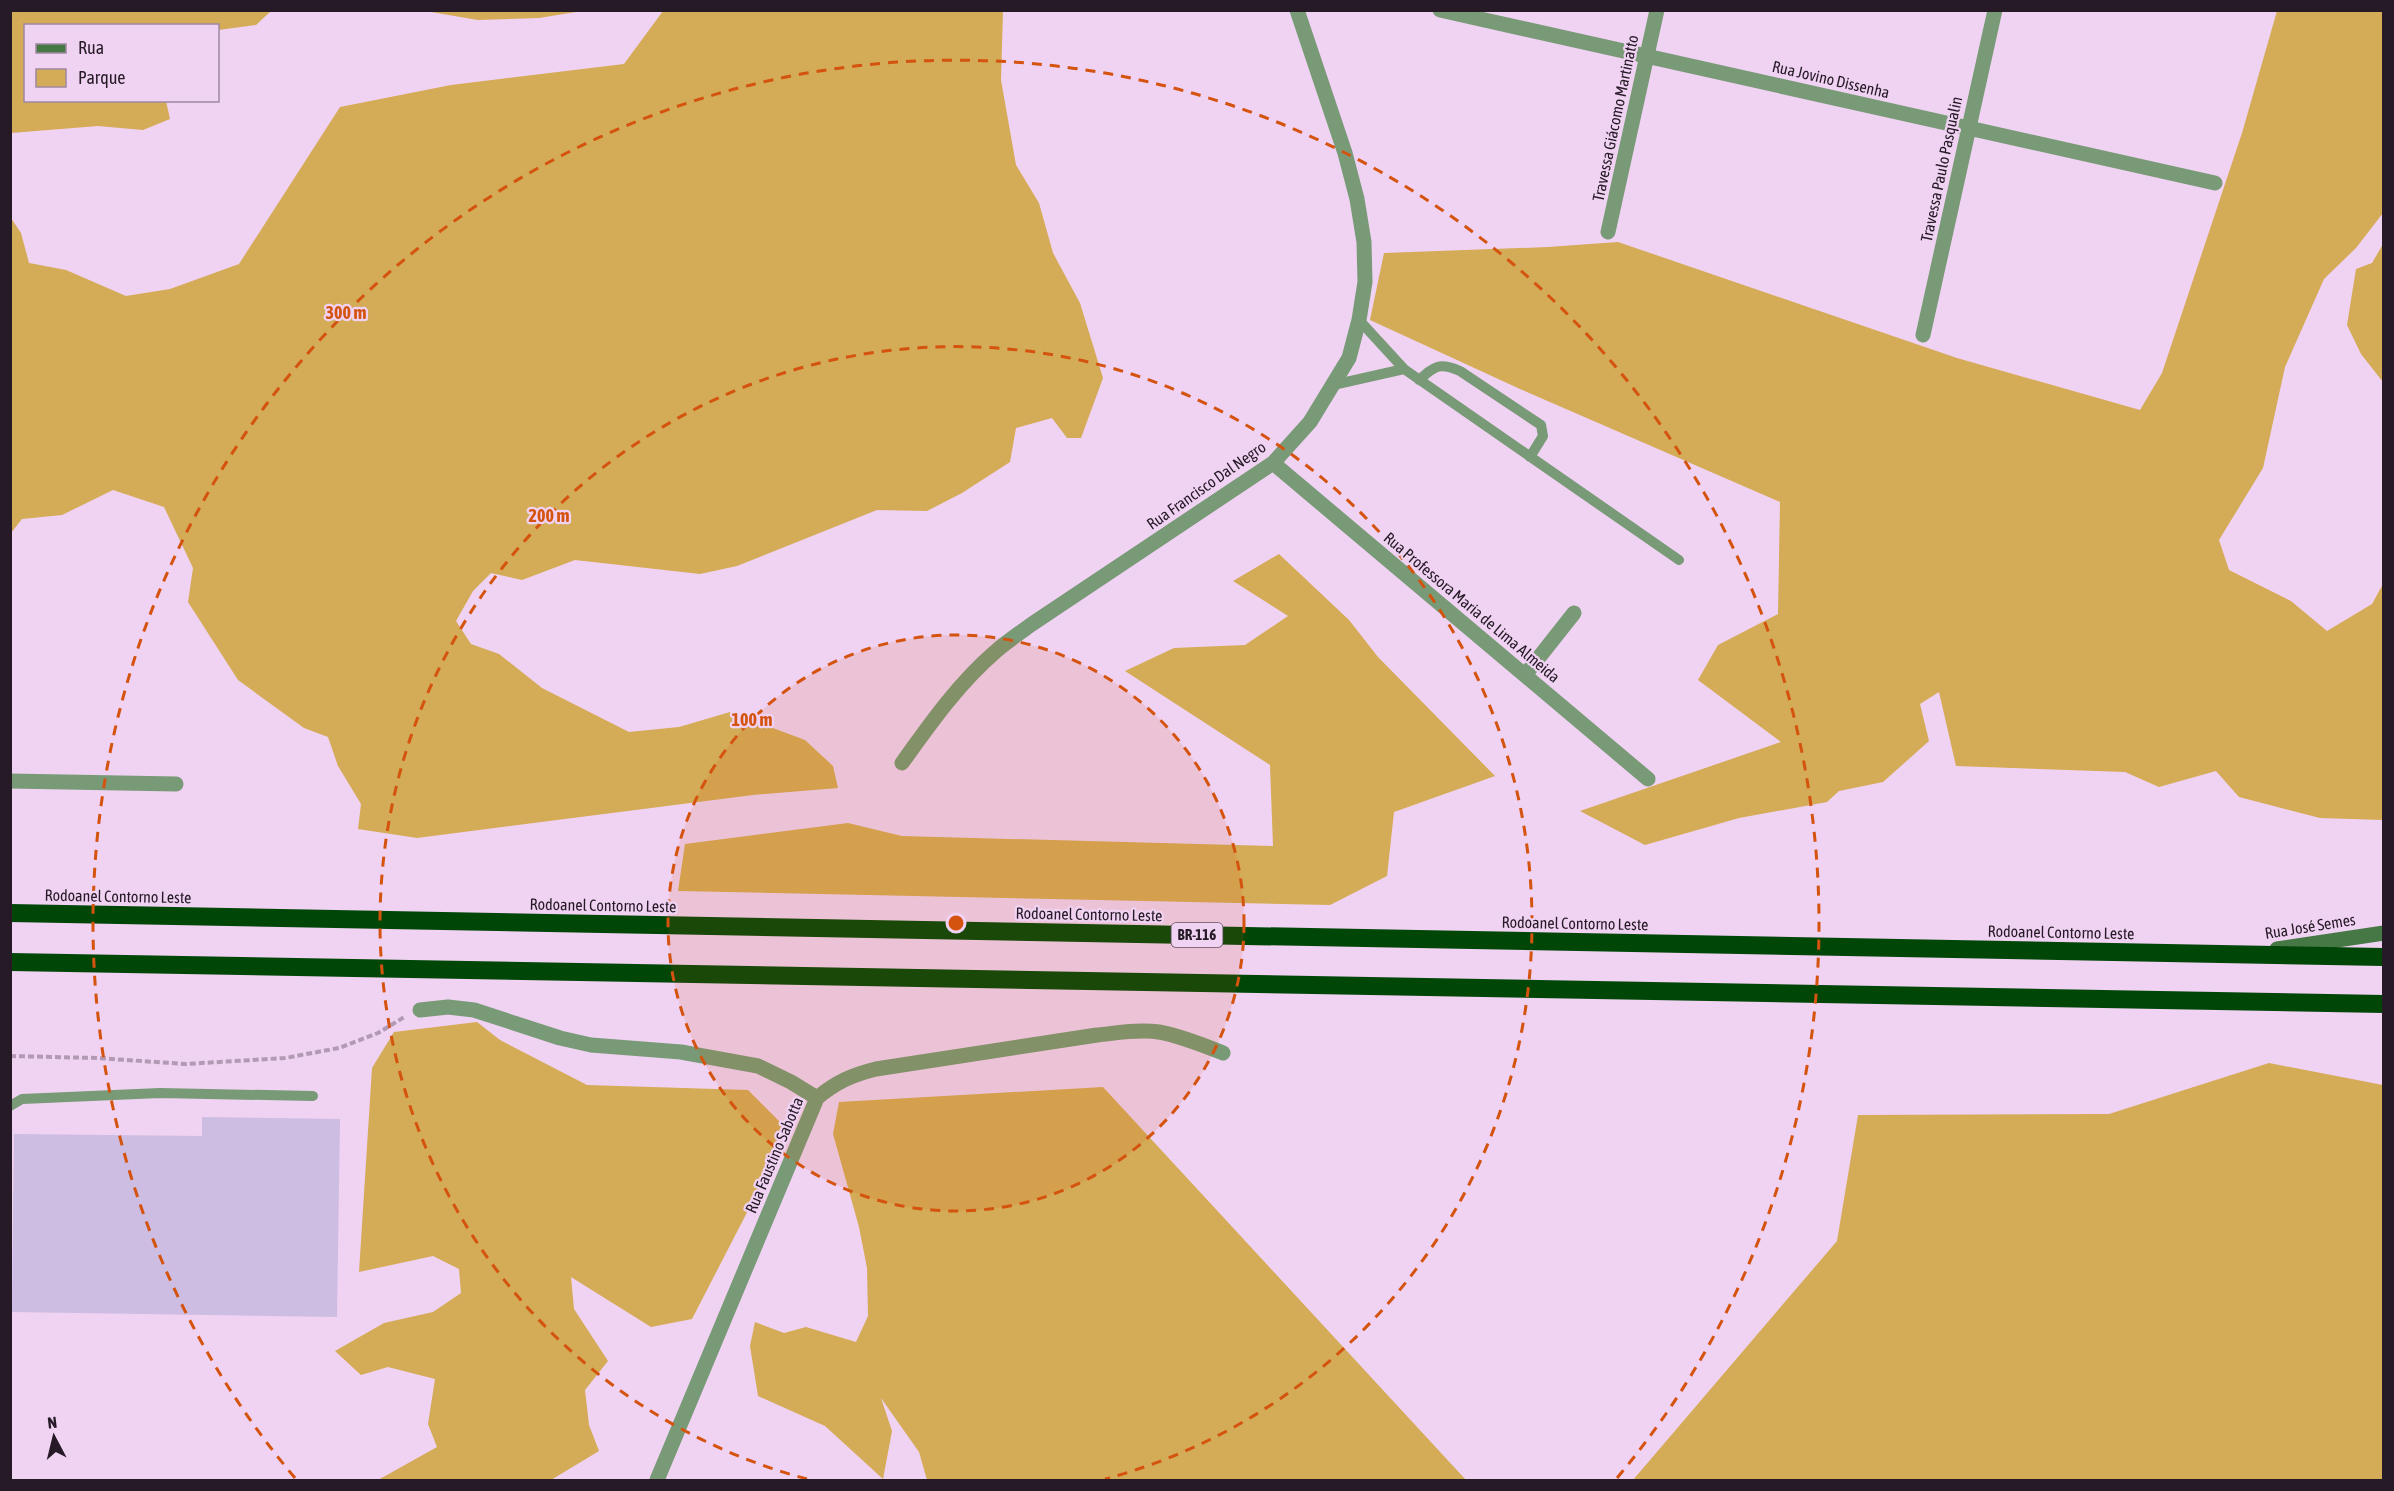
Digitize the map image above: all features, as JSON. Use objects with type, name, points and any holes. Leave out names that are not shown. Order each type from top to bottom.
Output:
[{"type":"highway","name":"Rodoanel Contorno Leste","points":[[10,914],[2384,957]]},
{"type":"highway","points":[[10,962],[2384,1004]]},
{"type":"main road","name":"Rua José Semes","points":[[2242,955],[2384,933]]},
{"type":"street","name":"Rua Francisco Dal Negro","points":[[902,763],[937,713],[994,652],[1032,624],[1273,463],[1310,422],[1349,358],[1359,320],[1365,272],[1364,242],[1357,199],[1345,153],[1297,10]]},
{"type":"street","name":"Rua Jovino Dissenha","points":[[1440,10],[2215,183]]},
{"type":"street","name":"Travessa Giácomo Martinatto","points":[[1608,232],[1657,10]]},
{"type":"street","name":"Travessa Paulo Pasqualin","points":[[1923,335],[1995,10]]},
{"type":"street","name":"Rua Professora Maria de Lima Almeida","points":[[1273,463],[1648,779]]},
{"type":"street","points":[[1525,675],[1574,613]]},
{"type":"street","points":[[10,781],[176,784]]},
{"type":"street","points":[[420,1010],[447,1007],[474,1010],[560,1038],[591,1045],[681,1052],[758,1066],[792,1082],[817,1098]]},
{"type":"street","name":"Rua Faustino Sabotta","points":[[657,1480],[817,1098],[834,1084],[853,1075],[876,1069],[1097,1035],[1134,1032],[1159,1032],[1223,1053]]},
{"type":"lane","points":[[1359,320],[1404,369],[1679,560]]},
{"type":"lane","points":[[1419,380],[1434,367],[1446,365],[1460,371],[1541,425],[1543,436],[1530,457]]},
{"type":"lane","points":[[1333,385],[1404,369]]},
{"type":"lane","points":[[10,1106],[22,1099],[160,1093],[313,1096]]},
{"type":"path","points":[[10,1056],[97,1058],[186,1064],[285,1058],[339,1048],[378,1033],[402,1017],[420,1010]]},
{"type":"green space","points":[[11,10],[271,11],[256,25],[219,30],[219,24],[24,24],[24,102],[166,102],[170,119],[143,130],[98,126],[11,133]]},
{"type":"green space","points":[[425,11],[582,11],[539,18],[478,20]]},
{"type":"green space","points":[[663,11],[1003,11],[1001,80],[1016,165],[1039,203],[1053,253],[1080,303],[1103,378],[1081,438],[1067,438],[1052,418],[1016,428],[1010,462],[962,493],[927,511],[877,510],[737,566],[700,574],[575,560],[522,580],[491,573],[473,591],[456,621],[471,644],[499,654],[542,688],[629,732],[679,727],[730,712],[805,740],[833,766],[838,788],[753,795],[417,838],[358,829],[361,804],[338,766],[328,737],[304,728],[238,680],[188,602],[193,568],[164,507],[113,490],[62,515],[22,519],[11,533],[11,218],[21,233],[29,263],[66,270],[126,296],[170,289],[239,264],[340,107],[451,85],[624,64]]},
{"type":"green space","points":[[2277,11],[2383,11],[2383,213],[2356,248],[2324,279],[2285,367],[2263,468],[2219,540],[2229,570],[2291,601],[2327,631],[2372,604],[2383,584],[2383,820],[2320,818],[2239,797],[2216,771],[2159,787],[2125,772],[1956,766],[1939,692],[1920,704],[1929,741],[1883,782],[1839,791],[1827,802],[1739,818],[1645,845],[1580,811],[1781,742],[1698,680],[1718,645],[1778,614],[1780,502],[1520,389],[1370,320],[1384,253],[1618,242],[1957,358],[2140,410],[2162,373],[2242,133]]},
{"type":"green space","points":[[2383,244],[2383,382],[2361,354],[2347,325],[2356,269],[2372,263]]},
{"type":"green space","points":[[1279,554],[1349,620],[1378,657],[1495,776],[1394,812],[1387,876],[1330,905],[678,891],[685,844],[848,823],[902,836],[1273,846],[1270,765],[1125,671],[1174,648],[1245,645],[1288,616],[1233,581]]},
{"type":"green space","points":[[477,1022],[500,1040],[587,1085],[748,1090],[789,1131],[692,1319],[651,1327],[571,1277],[574,1309],[608,1361],[585,1390],[589,1425],[599,1451],[551,1480],[378,1480],[437,1447],[428,1424],[435,1379],[388,1367],[361,1375],[335,1351],[384,1323],[433,1312],[461,1293],[459,1269],[433,1256],[359,1272],[372,1068],[394,1032]]},
{"type":"green space","points":[[2269,1063],[2383,1085],[2383,1480],[1633,1480],[1837,1241],[1858,1115],[2109,1114]]},
{"type":"green space","points":[[1103,1087],[1466,1480],[927,1480],[919,1452],[881,1398],[892,1431],[883,1479],[825,1426],[758,1396],[750,1346],[755,1322],[784,1333],[806,1327],[856,1342],[868,1316],[867,1268],[859,1227],[833,1134],[839,1102]]},
{"type":"building","points":[[202,1117],[340,1119],[337,1317],[12,1312],[14,1134],[202,1136]]}]
